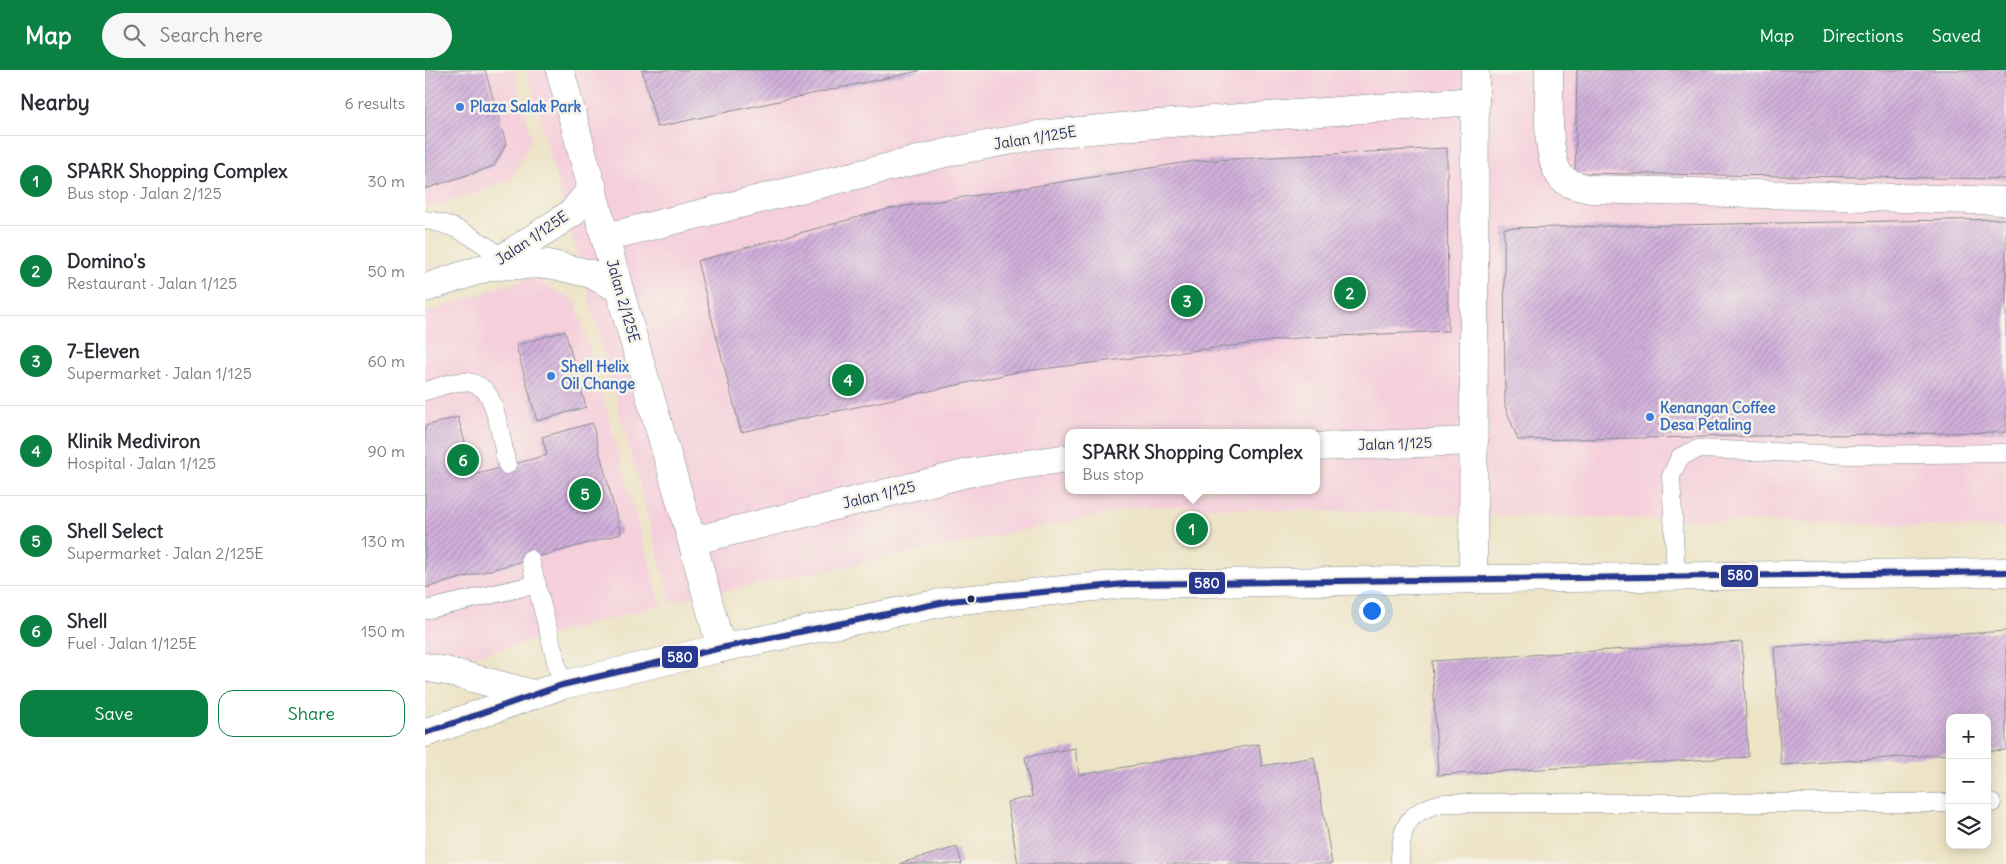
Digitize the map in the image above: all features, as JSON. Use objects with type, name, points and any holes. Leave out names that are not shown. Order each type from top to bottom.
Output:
[{"type":"street","name":"Jalan 2/125E","points":[[560,70],[619,289],[721,648]]},
{"type":"street","points":[[1473,579],[1475,70]]},
{"type":"street","points":[[1549,70],[1551,149],[1554,164],[1562,178],[1576,186],[1591,189],[2006,201]]},
{"type":"street","name":"Jalan 1/125E","points":[[606,237],[953,152],[1038,134],[1475,101]]},
{"type":"street","name":"Jalan 1/125E","points":[[425,288],[496,262],[572,212],[593,187]]},
{"type":"street","name":"Jalan 1/125E","points":[[496,262],[549,264],[591,274],[619,289]]},
{"type":"street","name":"Jalan 1/125","points":[[1320,447],[1474,440]]},
{"type":"street","name":"Jalan 1/125","points":[[692,541],[968,473],[1065,458]]},
{"type":"street","points":[[425,733],[562,685],[721,648],[950,601],[1125,584],[2006,572]]},
{"type":"street","points":[[425,667],[533,694]]},
{"type":"lane","points":[[425,220],[459,230],[484,244],[496,262]]},
{"type":"lane","points":[[425,391],[454,383],[467,382],[478,385],[483,389],[492,404],[507,465]]},
{"type":"lane","points":[[1675,576],[1671,476],[1680,457],[1699,449],[1850,455],[2006,453]]},
{"type":"lane","points":[[530,559],[562,685]]},
{"type":"lane","points":[[425,610],[537,584]]},
{"type":"lane","points":[[1401,864],[1400,845],[1404,829],[1413,815],[1427,807],[1443,803],[1946,803]]},
{"type":"shaded area","name":"Plaza Salak Park","points":[[425,70],[514,70],[532,139],[511,180],[425,209]]},
{"type":"shaded area","points":[[527,70],[2006,70],[2006,528],[1143,506],[671,602]]},
{"type":"shaded area","points":[[530,277],[576,301],[661,605],[462,659],[425,653],[425,313]]},
{"type":"building","name":"Plaza Salak Park","points":[[425,70],[485,70],[506,144],[494,166],[425,189]]},
{"type":"building","points":[[642,70],[919,70],[919,71],[657,127]]},
{"type":"building","points":[[1577,70],[2006,70],[2006,179],[1575,173]]},
{"type":"building","points":[[1447,148],[1448,331],[1297,338],[1017,372],[741,432],[697,261],[888,209],[1195,161]]},
{"type":"building","points":[[2006,219],[2006,432],[1518,440],[1505,406],[1504,228]]},
{"type":"building","name":"Shell Helix Oil Change","points":[[565,331],[586,407],[537,421],[516,345]]},
{"type":"building","points":[[458,417],[474,475],[547,455],[542,437],[592,423],[621,534],[425,588],[425,426]]},
{"type":"building","points":[[2006,631],[2006,750],[1991,751],[1991,714],[1946,714],[1946,754],[1781,765],[1774,647]]},
{"type":"building","points":[[1742,642],[1748,757],[1438,775],[1432,661]]},
{"type":"building","points":[[1259,744],[1262,766],[1314,757],[1332,864],[1018,864],[1007,802],[1032,797],[1025,757],[1075,748],[1079,775]]},
{"type":"building","points":[[957,847],[962,864],[901,864],[901,863]]},
{"type":"transit line","name":"580","points":[[425,733],[562,685],[721,648],[950,601],[1125,584],[2006,572]]},
{"type":"place","name":"Plaza Salak Park","points":[[460,107]]},
{"type":"place","name":"Domino's","points":[[1350,293]]},
{"type":"place","name":"7-Eleven","points":[[1187,301]]},
{"type":"place","name":"Shell Helix Oil Change","points":[[551,376]]},
{"type":"place","name":"Klinik Mediviron","points":[[848,380]]},
{"type":"place","name":"Kenangan Coffee Desa Petaling","points":[[1650,417]]},
{"type":"place","name":"Shell","points":[[463,460]]},
{"type":"place","name":"Shell Select","points":[[585,494]]},
{"type":"place","name":"SPARK Shopping Complex","points":[[1192,529]]}]
